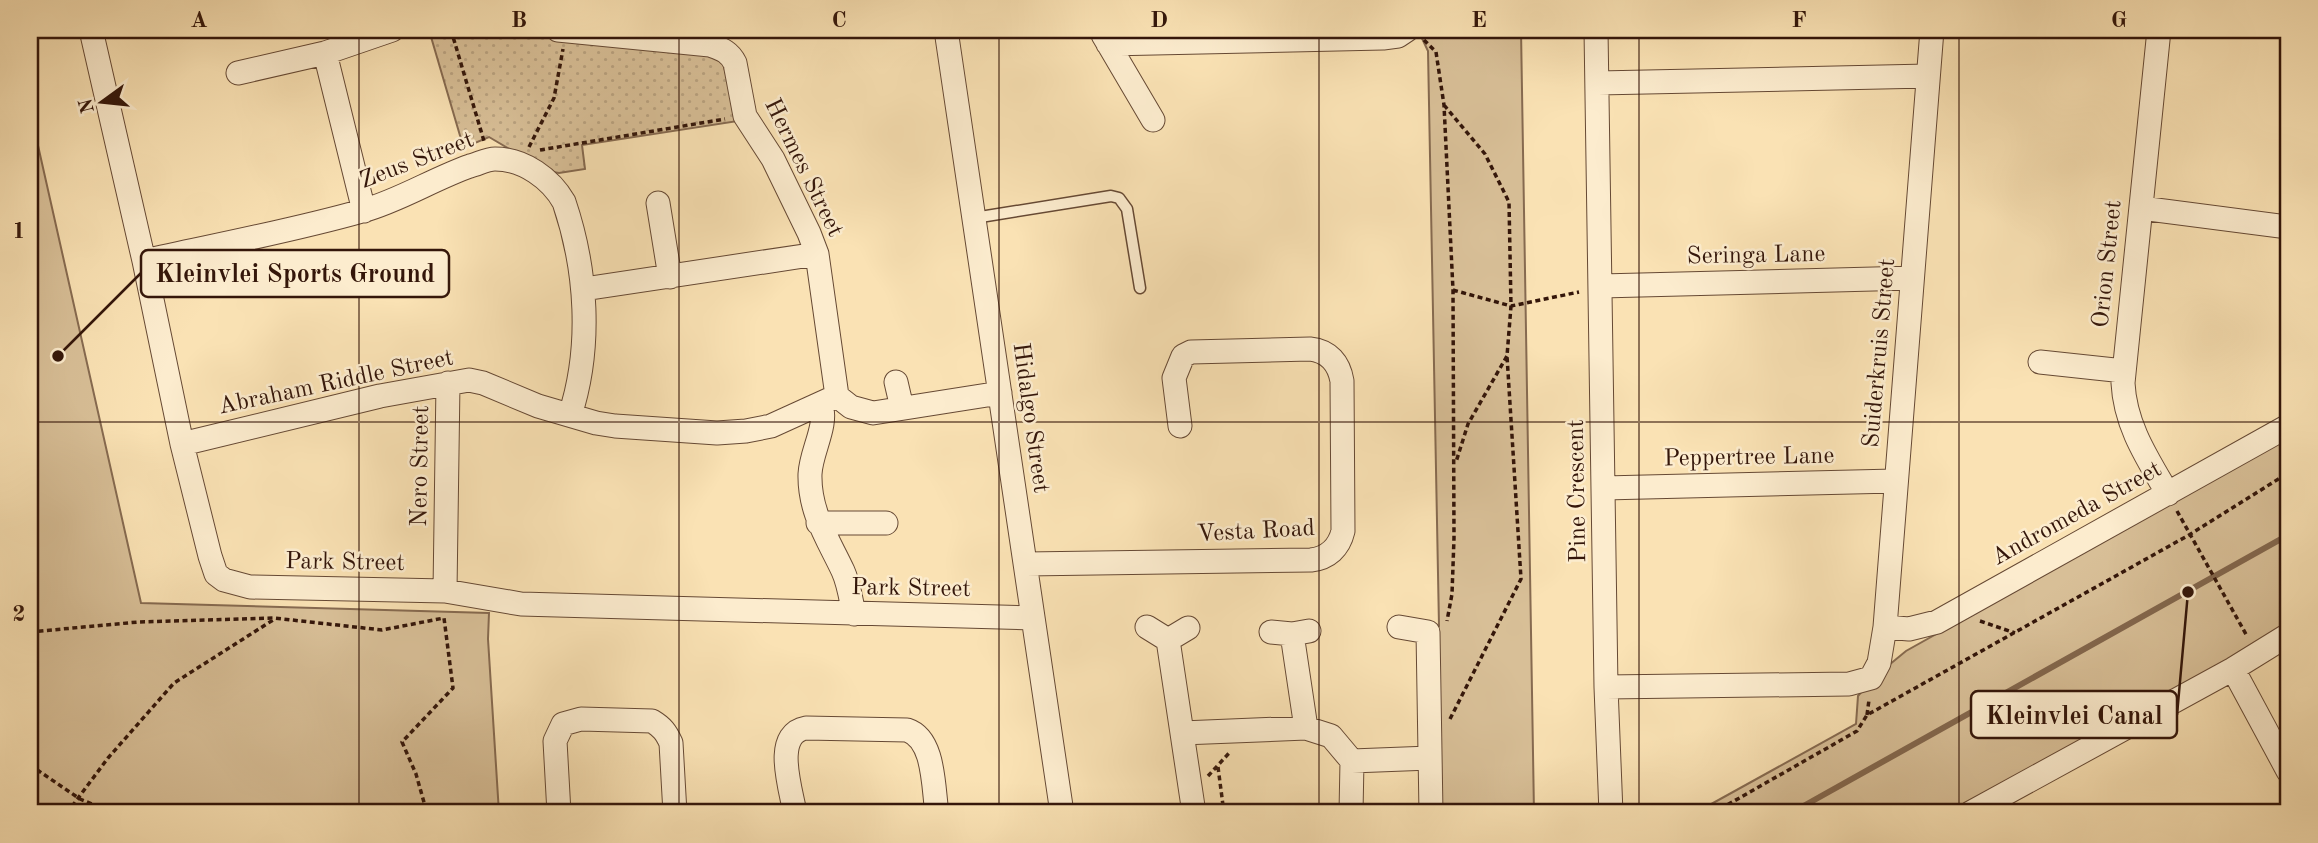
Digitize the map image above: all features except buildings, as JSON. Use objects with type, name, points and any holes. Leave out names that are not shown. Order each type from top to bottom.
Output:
[{"type":"street","name":"Park Street","points":[[91,30],[144,261],[182,444],[214,570],[228,583],[250,587],[445,591],[521,604],[1033,618]]},
{"type":"street","points":[[238,73],[325,52],[392,30]]},
{"type":"street","name":"Hermes Street","points":[[558,30],[710,45],[727,51],[736,63],[745,116],[772,159],[810,233],[817,254],[829,400],[810,475],[813,506],[818,523],[844,573],[854,614]]},
{"type":"street","name":"Hidalgo Street","points":[[946,30],[1062,813]]},
{"type":"street","name":"Pine Crescent","points":[[1597,30],[1606,687],[1611,813]]},
{"type":"street","name":"Suiderkruis Street","points":[[1606,687],[1849,684],[1871,678],[1878,663],[1885,627],[1932,30]]},
{"type":"street","name":"Orion Street","points":[[2160,30],[2124,371],[2124,402],[2130,425],[2168,494]]},
{"type":"street","points":[[1105,37],[1383,38],[1414,34]]},
{"type":"street","points":[[1105,37],[1153,120]]},
{"type":"street","points":[[325,52],[364,211]]},
{"type":"street","points":[[1598,83],[1928,76]]},
{"type":"street","name":"Zeus Street","points":[[144,261],[364,211],[461,169],[490,160],[520,164],[544,177],[558,192],[568,212],[584,289],[582,370],[570,415]]},
{"type":"street","points":[[658,203],[670,277]]},
{"type":"street","points":[[2141,208],[2288,227]]},
{"type":"street","points":[[584,289],[817,254]]},
{"type":"street","name":"Seringa Lane","points":[[1601,286],[1912,278]]},
{"type":"street","name":"Vesta Road","points":[[1026,564],[1311,560],[1325,556],[1337,546],[1343,531],[1342,381],[1340,370],[1333,359],[1320,351],[1310,349],[1191,352],[1183,356],[1174,378],[1180,426]]},
{"type":"street","points":[[2040,362],[2124,371]]},
{"type":"street","name":"Abraham Riddle Street","points":[[182,444],[380,396],[469,380],[483,383],[538,406],[615,426],[717,433],[771,426],[829,400]]},
{"type":"street","points":[[896,382],[902,408]]},
{"type":"street","name":"Nero Street","points":[[445,591],[448,383]]},
{"type":"street","points":[[829,400],[873,413],[1000,393]]},
{"type":"street","name":"Andromeda Street","points":[[1885,627],[1909,629],[1937,622],[2288,426]]},
{"type":"street","name":"Peppertree Lane","points":[[1604,488],[1895,481]]},
{"type":"street","points":[[818,523],[886,523]]},
{"type":"street","points":[[1399,627],[1428,632],[1431,813]]},
{"type":"street","points":[[1147,628],[1168,640]]},
{"type":"street","points":[[1168,640],[1188,628]]},
{"type":"street","points":[[1291,632],[1306,728]]},
{"type":"street","points":[[1970,813],[2233,669],[2288,635]]},
{"type":"street","points":[[1168,640],[1193,802]]},
{"type":"street","points":[[2233,669],[2288,771]]},
{"type":"street","points":[[559,813],[555,741],[563,724],[580,719],[652,721],[660,726],[671,743],[675,813]]},
{"type":"street","points":[[795,813],[786,746],[794,732],[806,728],[907,730],[918,735],[926,746],[936,813]]},
{"type":"street","points":[[1182,733],[1306,728],[1331,736],[1352,761],[1351,813]]},
{"type":"street","points":[[1352,761],[1430,758]]},
{"type":"lane","points":[[974,218],[1111,196],[1119,198],[1128,209],[1140,288]]},
{"type":"path","points":[[451,30],[490,160]]},
{"type":"path","points":[[566,30],[554,98],[525,153],[565,144],[745,116]]},
{"type":"path","points":[[1414,34],[1436,52],[1444,105],[1453,290],[1452,594],[1447,622],[1439,630],[1428,632]]},
{"type":"path","points":[[1444,105],[1485,154],[1510,202],[1511,306],[1507,356],[1521,579],[1448,723]]},
{"type":"path","points":[[1453,290],[1511,306],[1601,286]]},
{"type":"path","points":[[1454,468],[1468,424],[1507,356]]},
{"type":"path","points":[[1713,813],[1857,731],[1867,715],[2189,535],[2288,472]]},
{"type":"path","points":[[2168,494],[2256,653]]},
{"type":"path","points":[[1964,607],[1972,619],[2015,632]]},
{"type":"path","points":[[67,813],[108,758],[174,683],[274,618]]},
{"type":"path","points":[[30,632],[138,622],[274,618],[382,630],[444,618],[453,688],[402,742],[416,774],[427,813]]},
{"type":"path","points":[[1193,802],[1249,730]]},
{"type":"path","points":[[30,765],[80,799],[114,813]]},
{"type":"path","points":[[1218,767],[1224,813]]},
{"type":"shaded area","points":[[429,30],[491,30],[709,55],[723,63],[738,121],[582,145],[585,169],[559,173],[547,171],[489,137],[475,143],[461,139]]},
{"type":"shaded area","points":[[1418,30],[1521,30],[1534,813],[1436,813],[1434,630],[1439,626],[1428,51]]},
{"type":"shaded area","points":[[30,110],[141,603],[489,613],[488,639],[499,813],[30,813]]},
{"type":"shaded area","points":[[2288,437],[2288,626],[1955,813],[1695,813],[1856,724],[1858,696],[1872,679],[1906,651]]},
{"type":"waterway","points":[[1791,813],[2288,535]]},
{"type":"place","name":"Kleinvlei Sports Ground","points":[[58,356]]},
{"type":"place","name":"Kleinvlei Canal","points":[[2188,592]]}]
